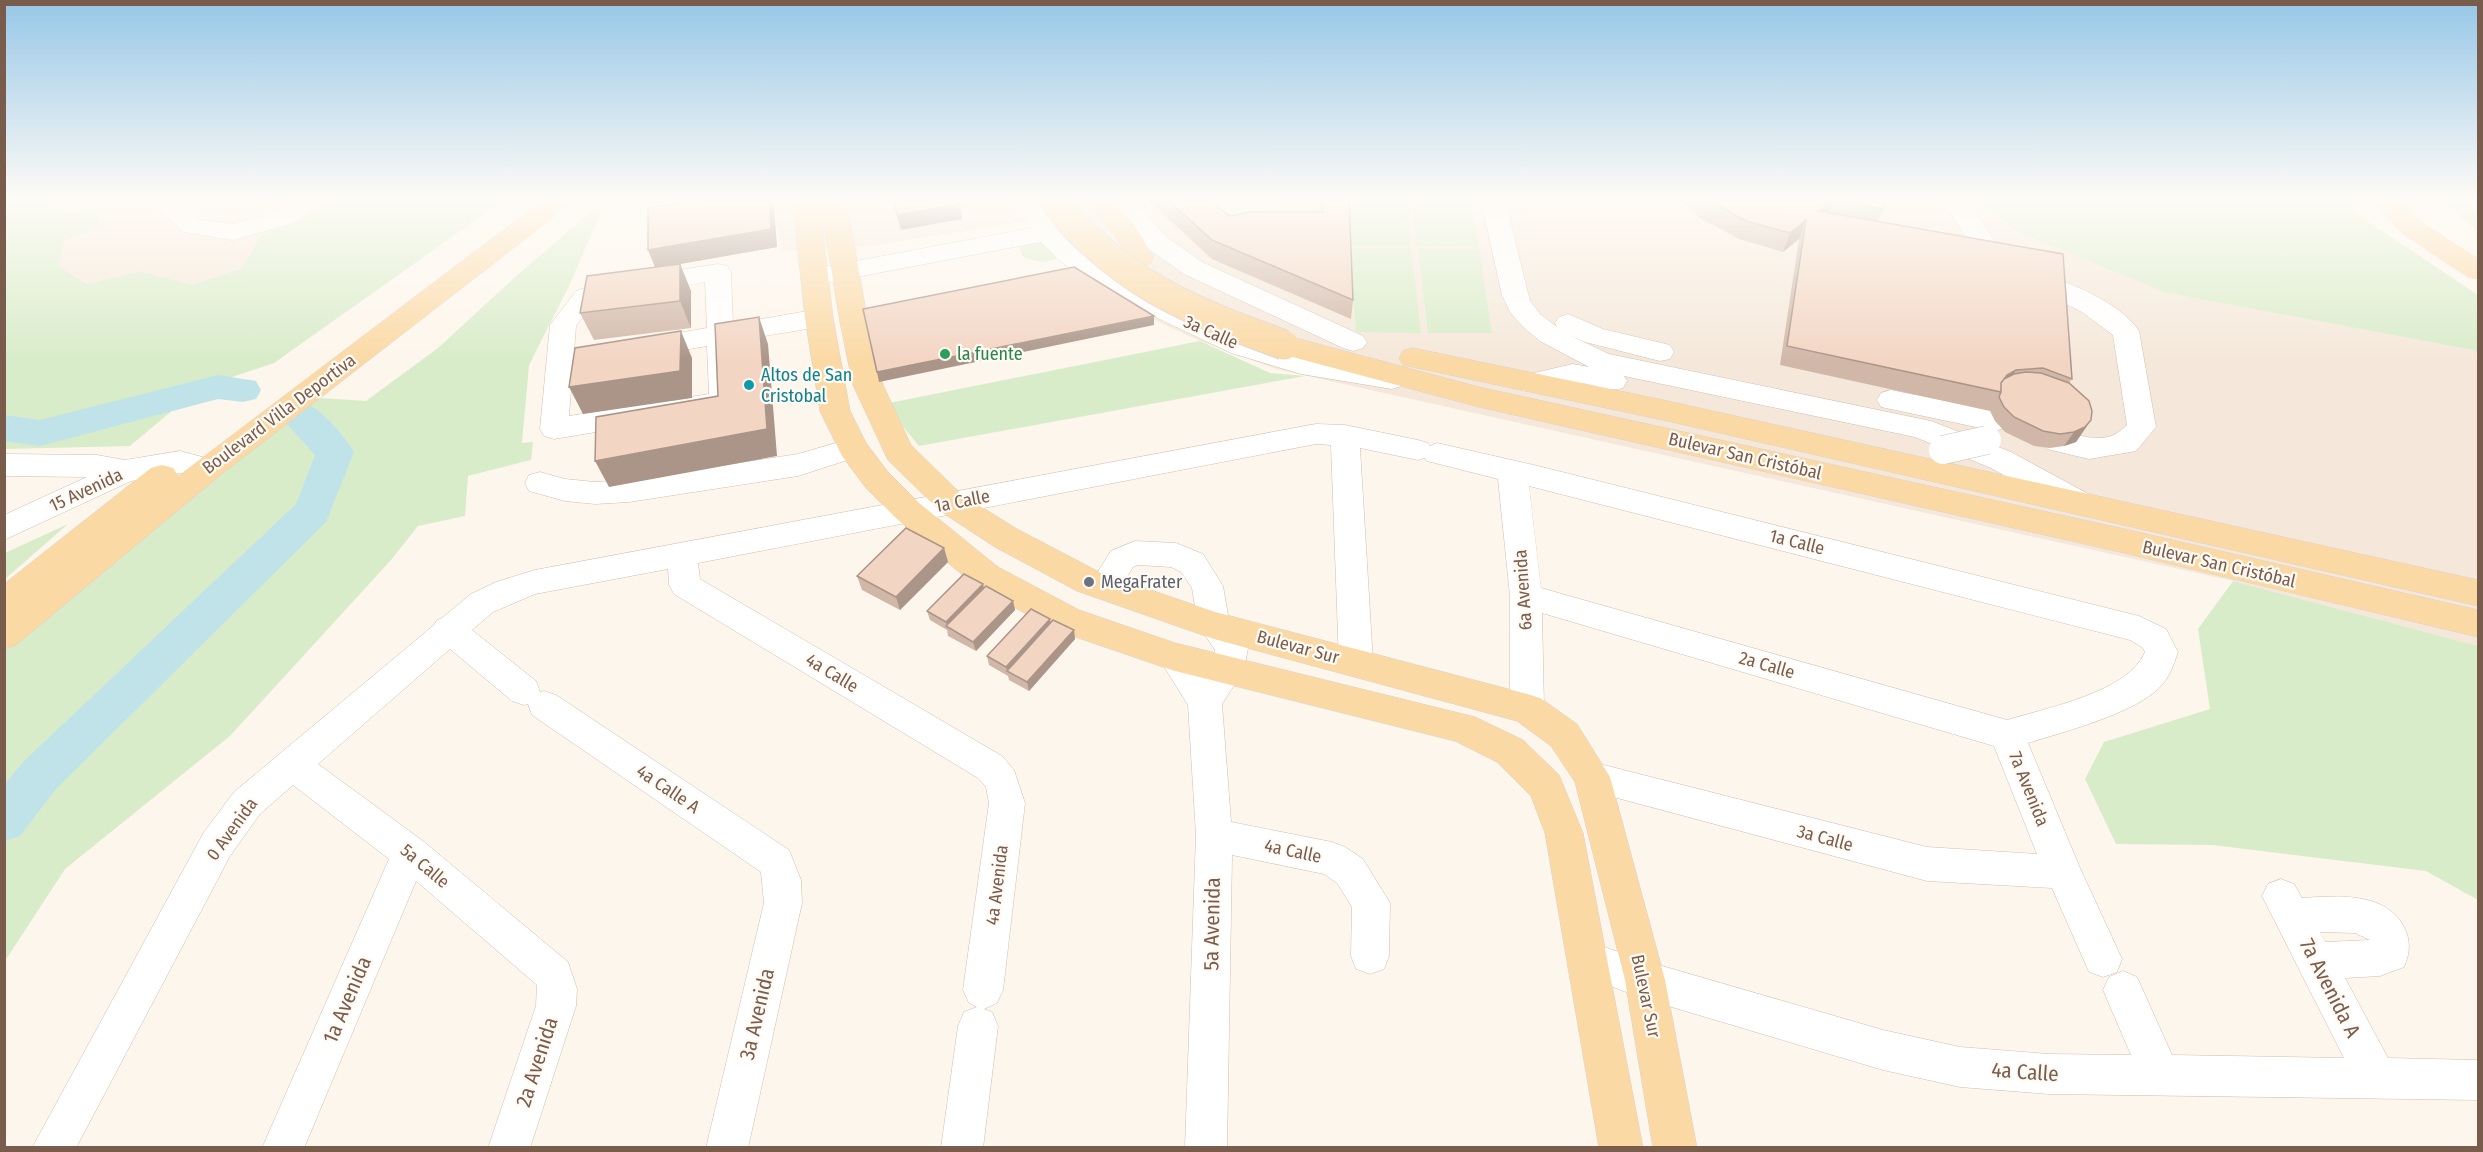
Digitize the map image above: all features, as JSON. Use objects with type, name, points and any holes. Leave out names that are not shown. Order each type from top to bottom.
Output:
[{"type":"main road","name":"Boulevard Villa Deportiva","points":[[4,635],[193,466],[460,254]]},
{"type":"main road","name":"Boulevard Villa Deportiva","points":[[4,603],[486,254]]},
{"type":"main road","points":[[812,254],[819,318],[835,411],[853,448],[877,480],[908,511],[986,576],[1067,620],[1175,657],[1216,686],[1462,728],[1510,751],[1546,786],[1564,833],[1622,1148]]},
{"type":"main road","name":"Bulevar Sur","points":[[842,254],[868,385],[878,410],[899,452],[951,503],[1006,538],[1089,582],[1214,625],[1527,709],[1564,735],[1592,777],[1645,980],[1676,1148]]},
{"type":"main road","name":"Bulevar San Cristóbal","points":[[1102,254],[1121,271],[1187,307],[1291,337],[1436,386],[2478,624]]},
{"type":"main road","name":"Bulevar San Cristóbal","points":[[1135,254],[1184,285],[1291,337],[1353,342],[1424,360],[2478,593]]},
{"type":"main road","points":[[1139,254],[1141,258]]},
{"type":"main road","points":[[2452,254],[2478,271]]},
{"type":"street","points":[[814,277],[845,271],[903,254]]},
{"type":"street","name":"3a Calle","points":[[1068,254],[1100,277],[1154,306],[1235,344],[1300,365],[1436,386]]},
{"type":"street","points":[[1170,254],[1220,283],[1299,316],[1353,342]]},
{"type":"street","points":[[1507,254],[1512,285],[1521,309],[1542,330],[1574,349],[1604,362],[1921,428],[2001,460],[2081,504]]},
{"type":"street","points":[[1990,254],[1994,260]]},
{"type":"street","points":[[1511,270],[1543,306],[1567,322],[1595,336],[1624,345],[1991,428],[1943,450],[1573,373],[1531,383]]},
{"type":"street","points":[[718,272],[720,336],[723,402],[554,429],[570,360],[563,325],[585,297],[599,291],[718,272]]},
{"type":"street","points":[[2053,287],[2079,297],[2102,311],[2126,331],[2142,427],[2126,444],[2089,449],[2057,442]]},
{"type":"street","points":[[615,353],[819,318]]},
{"type":"street","name":"1a Calle","points":[[507,591],[535,582],[1316,435],[1345,435],[1512,471],[2139,629],[2154,638]]},
{"type":"street","points":[[1345,435],[1356,662]]},
{"type":"street","points":[[540,483],[565,490],[596,493],[629,491],[798,465],[853,448]]},
{"type":"street","points":[[4,465],[96,466],[125,471]]},
{"type":"street","name":"15 Avenida","points":[[4,529],[125,471],[193,466]]},
{"type":"street","name":"6a Avenida","points":[[1512,471],[1526,596],[1527,709]]},
{"type":"street","points":[[1104,587],[1122,559],[1135,553],[1176,555],[1192,563],[1207,586],[1214,625]]},
{"type":"street","name":"4a Calle","points":[[682,554],[685,585],[990,768],[1002,781]]},
{"type":"street","name":"0 Avenida","points":[[54,1148],[217,844],[247,803],[448,629],[482,603],[507,591]]},
{"type":"street","name":"2a Calle","points":[[1526,596],[2007,735]]},
{"type":"street","name":"5a Avenida","points":[[1206,1148],[1216,686],[1232,648],[1214,625]]},
{"type":"street","name":"4a Calle A","points":[[448,629],[534,698],[776,862],[783,880]]},
{"type":"street","name":"7a Avenida","points":[[2154,638],[2162,652],[2154,671],[2143,683],[2098,704],[2007,735],[2063,872],[2160,1075]]},
{"type":"street","name":"5a Calle","points":[[291,764],[410,853],[554,975]]},
{"type":"street","name":"3a Calle","points":[[1592,777],[1927,864],[2063,872]]},
{"type":"street","name":"4a Avenida","points":[[962,1148],[1007,803],[1002,781]]},
{"type":"street","name":"4a Calle","points":[[1214,835],[1332,859],[1350,871],[1371,903],[1370,956]]},
{"type":"street","name":"1a Avenida","points":[[283,1148],[410,853]]},
{"type":"street","name":"3a Avenida","points":[[727,1148],[783,903],[783,880]]},
{"type":"street","name":"7a Avenida A","points":[[2316,961],[2380,958],[2390,954],[2391,946],[2384,930],[2373,920],[2356,913],[2287,906],[2377,1080]]},
{"type":"street","name":"4a Calle","points":[[1587,959],[1645,980],[1883,1050],[1960,1067],[2049,1074],[2478,1080]]},
{"type":"street","name":"2a Avenida","points":[[509,1148],[556,1006],[557,989],[554,975]]},
{"type":"shaded area","points":[[61,254],[250,254],[242,268],[192,285],[140,271],[88,284],[59,266]]},
{"type":"shaded area","points":[[1066,254],[2102,254],[2474,350],[2478,354],[2478,646],[2233,581],[1276,369],[1200,341],[1124,306]]},
{"type":"green space","points":[[4,254],[61,254],[59,266],[87,284],[140,271],[192,285],[242,268],[250,254],[428,254],[274,363],[199,388],[130,446],[5,449]]},
{"type":"green space","points":[[542,254],[583,254],[529,365],[522,443],[533,442],[531,460],[468,476],[465,516],[418,526],[391,560],[230,736],[65,869],[5,961],[5,650],[252,444],[319,398],[366,401],[438,348]]},
{"type":"green space","points":[[1021,254],[1059,254],[1061,256],[1042,262],[1022,256]]},
{"type":"green space","points":[[1350,254],[1412,254],[1421,333],[1356,332]]},
{"type":"green space","points":[[1419,254],[1480,254],[1492,333],[1428,333]]},
{"type":"green space","points":[[2071,254],[2416,254],[2478,295],[2478,354],[2474,350],[2164,292]]},
{"type":"green space","points":[[1200,341],[1270,373],[1305,376],[919,446],[901,424],[889,403]]},
{"type":"green space","points":[[68,524],[5,579],[5,553]]},
{"type":"green space","points":[[2233,581],[2478,646],[2478,900],[2426,871],[2213,845],[2116,844],[2085,779],[2104,742],[2210,709],[2198,629]]},
{"type":"building","points":[[1244,254],[1351,254],[1353,300]]},
{"type":"building","points":[[1801,254],[2063,254],[2072,379],[2043,368],[2016,370],[2007,375],[2002,382],[2001,392],[1787,346]]},
{"type":"building","points":[[680,264],[680,301],[580,313],[587,276]]},
{"type":"building","name":"la fuente","points":[[1074,267],[1154,316],[877,372],[863,309]]},
{"type":"building","points":[[759,317],[767,429],[595,461],[596,417],[718,396],[715,324]]},
{"type":"building","points":[[681,331],[680,371],[569,387],[575,348]]},
{"type":"building","points":[[2041,373],[2069,383],[2089,401],[2092,411],[2091,420],[2085,427],[2074,432],[2060,434],[2043,431],[2014,417],[2004,407],[1999,397],[2001,383],[2014,374]]},
{"type":"building","points":[[906,528],[944,548],[896,597],[857,576]]},
{"type":"building","points":[[964,574],[983,584],[946,622],[927,611]]},
{"type":"building","points":[[986,586],[1013,601],[973,642],[946,626]]},
{"type":"building","points":[[1031,609],[1050,619],[1006,667],[987,656]]},
{"type":"building","points":[[1053,620],[1074,630],[1027,682],[1007,671]]},
{"type":"waterway","points":[[4,428],[40,433],[218,387],[243,390]]},
{"type":"waterway","points":[[4,821],[39,776],[312,512],[335,452],[297,412]]},
{"type":"place","name":"la fuente","points":[[945,354]]},
{"type":"place","name":"Altos de San Cristobal","points":[[749,385]]},
{"type":"place","name":"MegaFrater","points":[[1089,582]]}]
